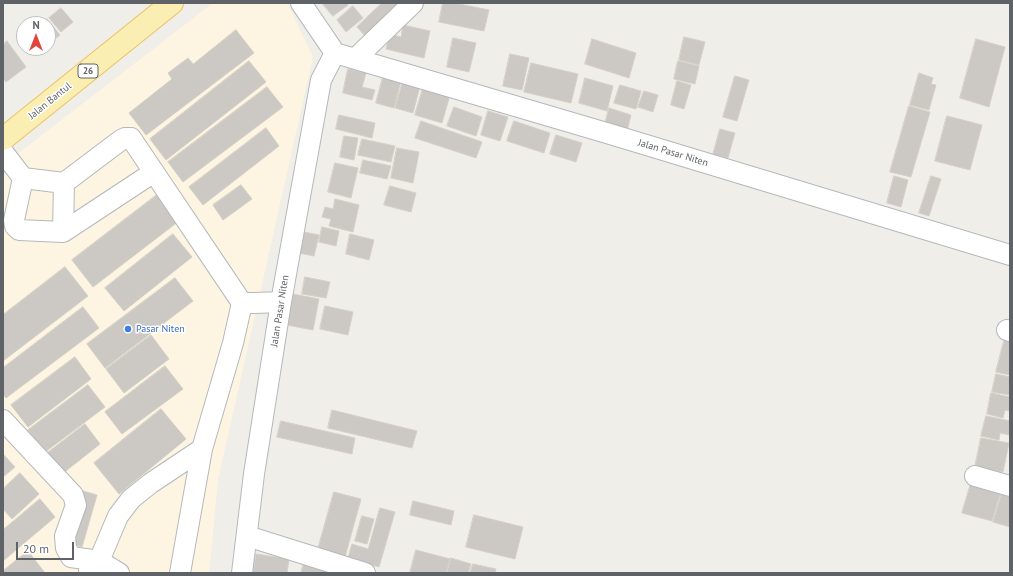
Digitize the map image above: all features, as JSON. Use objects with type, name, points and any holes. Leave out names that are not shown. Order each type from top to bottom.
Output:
[{"type":"main road","name":"Jalan Bantul","points":[[5,138],[172,3]]},
{"type":"street","points":[[301,3],[335,53]]},
{"type":"street","points":[[355,59],[414,3]]},
{"type":"street","name":"Jalan Pasar Niten","points":[[242,573],[254,474],[281,302],[321,80],[335,53],[610,134],[1010,255]]},
{"type":"street","points":[[5,138],[23,178],[14,220],[19,230],[63,232],[154,172]]},
{"type":"street","points":[[23,178],[64,183],[121,140],[131,138],[242,303],[233,343],[202,449],[180,573]]},
{"type":"street","points":[[63,232],[64,183]]},
{"type":"street","points":[[242,303],[281,302]]},
{"type":"street","points":[[3,420],[73,495],[76,505],[65,536],[66,548],[71,557],[92,567],[119,573]]},
{"type":"street","points":[[92,567],[118,516],[131,499],[151,483],[202,449]]},
{"type":"street","points":[[975,476],[1010,486]]},
{"type":"street","points":[[247,536],[365,573]]},
{"type":"shaded area","name":"Pasar Niten","points":[[213,3],[287,3],[313,57],[218,480],[209,573],[3,573],[3,179],[11,159]]},
{"type":"building","points":[[322,3],[346,3],[348,5],[333,16]]},
{"type":"building","points":[[382,3],[403,3],[367,38],[357,27]]},
{"type":"building","points":[[443,3],[454,3],[489,10],[484,31],[439,22]]},
{"type":"building","points":[[353,6],[363,18],[346,32],[337,20]]},
{"type":"building","points":[[61,8],[73,22],[61,32],[56,26],[56,16],[51,16]]},
{"type":"building","points":[[403,25],[430,31],[424,58],[386,49],[390,34],[401,37]]},
{"type":"building","points":[[56,30],[60,35],[56,38]]},
{"type":"building","points":[[236,30],[254,53],[146,135],[129,113],[172,79],[168,73],[188,58],[193,64]]},
{"type":"building","points":[[684,37],[705,42],[699,65],[679,60]]},
{"type":"building","points":[[453,38],[476,43],[469,72],[447,67]]},
{"type":"building","points":[[592,39],[636,53],[629,78],[585,64]]},
{"type":"building","points":[[976,39],[1005,47],[989,107],[960,98]]},
{"type":"building","points":[[7,41],[16,53],[16,56],[18,56],[26,67],[6,82],[3,78],[3,45]]},
{"type":"building","points":[[510,54],[529,58],[522,90],[503,86]]},
{"type":"building","points":[[249,61],[266,82],[166,160],[150,139]]},
{"type":"building","points":[[678,61],[699,66],[695,84],[674,79]]},
{"type":"building","points":[[531,63],[578,74],[571,103],[524,92]]},
{"type":"building","points":[[348,69],[366,73],[362,87],[375,90],[372,100],[343,93]]},
{"type":"building","points":[[919,73],[933,78],[931,84],[936,85],[929,110],[910,105]]},
{"type":"building","points":[[735,76],[749,80],[737,121],[723,117]]},
{"type":"building","points":[[383,77],[401,81],[394,108],[376,103]]},
{"type":"building","points":[[585,78],[613,86],[607,111],[579,103]]},
{"type":"building","points":[[403,81],[420,86],[413,113],[395,108]]},
{"type":"building","points":[[677,81],[691,85],[684,109],[671,105]]},
{"type":"building","points":[[620,85],[641,91],[636,109],[614,103]]},
{"type":"building","points":[[267,87],[283,107],[183,182],[168,162]]},
{"type":"building","points":[[423,88],[450,95],[442,123],[415,115]]},
{"type":"building","points":[[644,91],[658,95],[653,112],[638,107]]},
{"type":"building","points":[[909,106],[930,112],[911,177],[890,172]]},
{"type":"building","points":[[454,107],[482,117],[476,136],[447,126]]},
{"type":"building","points":[[609,108],[631,115],[627,131],[605,124]]},
{"type":"building","points":[[488,111],[508,117],[500,141],[481,135]]},
{"type":"building","points":[[339,115],[375,123],[372,138],[336,129]]},
{"type":"building","points":[[947,116],[982,125],[970,170],[935,161]]},
{"type":"building","points":[[421,121],[482,142],[476,158],[415,138]]},
{"type":"building","points":[[514,121],[550,133],[544,153],[507,141]]},
{"type":"building","points":[[266,128],[279,146],[203,205],[189,187]]},
{"type":"building","points":[[720,129],[735,133],[728,158],[713,155]]},
{"type":"building","points":[[556,135],[582,143],[576,162],[550,154]]},
{"type":"building","points":[[344,136],[358,138],[354,160],[340,157]]},
{"type":"building","points":[[362,139],[395,146],[391,162],[358,155]]},
{"type":"building","points":[[397,148],[419,152],[413,183],[391,178]]},
{"type":"building","points":[[363,160],[391,166],[387,179],[360,173]]},
{"type":"building","points":[[335,163],[358,168],[351,198],[328,192]]},
{"type":"building","points":[[894,176],[908,180],[901,207],[887,203]]},
{"type":"building","points":[[931,176],[941,179],[929,216],[919,213]]},
{"type":"building","points":[[241,185],[252,199],[223,220],[213,205]]},
{"type":"building","points":[[390,186],[416,193],[411,212],[384,205]]},
{"type":"building","points":[[158,194],[179,221],[93,287],[72,260]]},
{"type":"building","points":[[335,199],[359,205],[353,232],[329,226],[331,219],[322,217],[325,207],[333,209]]},
{"type":"building","points":[[322,227],[339,231],[336,246],[319,242]]},
{"type":"building","points":[[304,232],[319,235],[314,256],[299,253]]},
{"type":"building","points":[[173,234],[192,257],[124,311],[105,288]]},
{"type":"building","points":[[350,234],[374,240],[369,260],[346,254]]},
{"type":"building","points":[[65,267],[88,296],[3,361],[3,315]]},
{"type":"building","points":[[305,277],[330,282],[326,298],[302,294]]},
{"type":"building","points":[[175,278],[193,301],[105,368],[87,344]]},
{"type":"building","points":[[293,294],[319,299],[313,330],[287,325]]},
{"type":"building","points":[[325,306],[353,312],[348,335],[320,329]]},
{"type":"building","points":[[83,307],[99,328],[6,398],[3,394],[3,368]]},
{"type":"building","points":[[151,335],[169,359],[124,393],[106,369]]},
{"type":"building","points":[[1005,337],[1010,338],[1010,375],[996,372]]},
{"type":"building","points":[[75,357],[91,379],[28,427],[11,405]]},
{"type":"building","points":[[165,366],[183,389],[122,434],[105,412]]},
{"type":"building","points":[[996,374],[1010,377],[1010,395],[992,392]]},
{"type":"building","points":[[88,385],[105,407],[45,452],[28,430]]},
{"type":"building","points":[[991,393],[1010,397],[1010,411],[1005,410],[1003,418],[987,414]]},
{"type":"building","points":[[161,409],[186,439],[119,494],[94,463]]},
{"type":"building","points":[[332,410],[417,431],[412,448],[328,428]]},
{"type":"building","points":[[986,416],[1010,421],[1010,435],[1000,433],[999,440],[981,436]]},
{"type":"building","points":[[281,421],[355,438],[352,454],[277,437]]},
{"type":"building","points":[[85,424],[100,444],[62,474],[46,454]]},
{"type":"building","points":[[981,438],[1009,443],[1003,472],[975,467]]},
{"type":"building","points":[[3,454],[15,467],[3,477]]},
{"type":"building","points":[[20,473],[39,494],[12,519],[3,509],[3,489]]},
{"type":"building","points":[[971,483],[1001,491],[992,521],[962,513]]},
{"type":"building","points":[[83,491],[97,495],[82,547],[68,543]]},
{"type":"building","points":[[334,492],[361,499],[345,557],[318,549]]},
{"type":"building","points":[[1002,492],[1010,494],[1010,527],[993,522]]},
{"type":"building","points":[[40,499],[55,517],[3,561],[3,530]]},
{"type":"building","points":[[413,501],[454,511],[451,525],[410,515]]},
{"type":"building","points":[[380,508],[395,512],[379,567],[348,558],[352,544],[368,549]]},
{"type":"building","points":[[474,515],[523,527],[515,559],[466,547]]},
{"type":"building","points":[[362,516],[374,519],[367,544],[355,541]]},
{"type":"building","points":[[416,550],[450,559],[446,573],[410,573]]},
{"type":"building","points":[[28,551],[45,573],[3,573],[3,571]]},
{"type":"building","points":[[256,554],[289,559],[287,573],[253,573]]},
{"type":"building","points":[[451,558],[471,564],[468,573],[447,573]]},
{"type":"building","points":[[304,563],[341,573],[301,573]]},
{"type":"building","points":[[473,564],[496,569],[495,573],[470,573]]},
{"type":"place","name":"Pasar Niten","points":[[128,329]]}]
